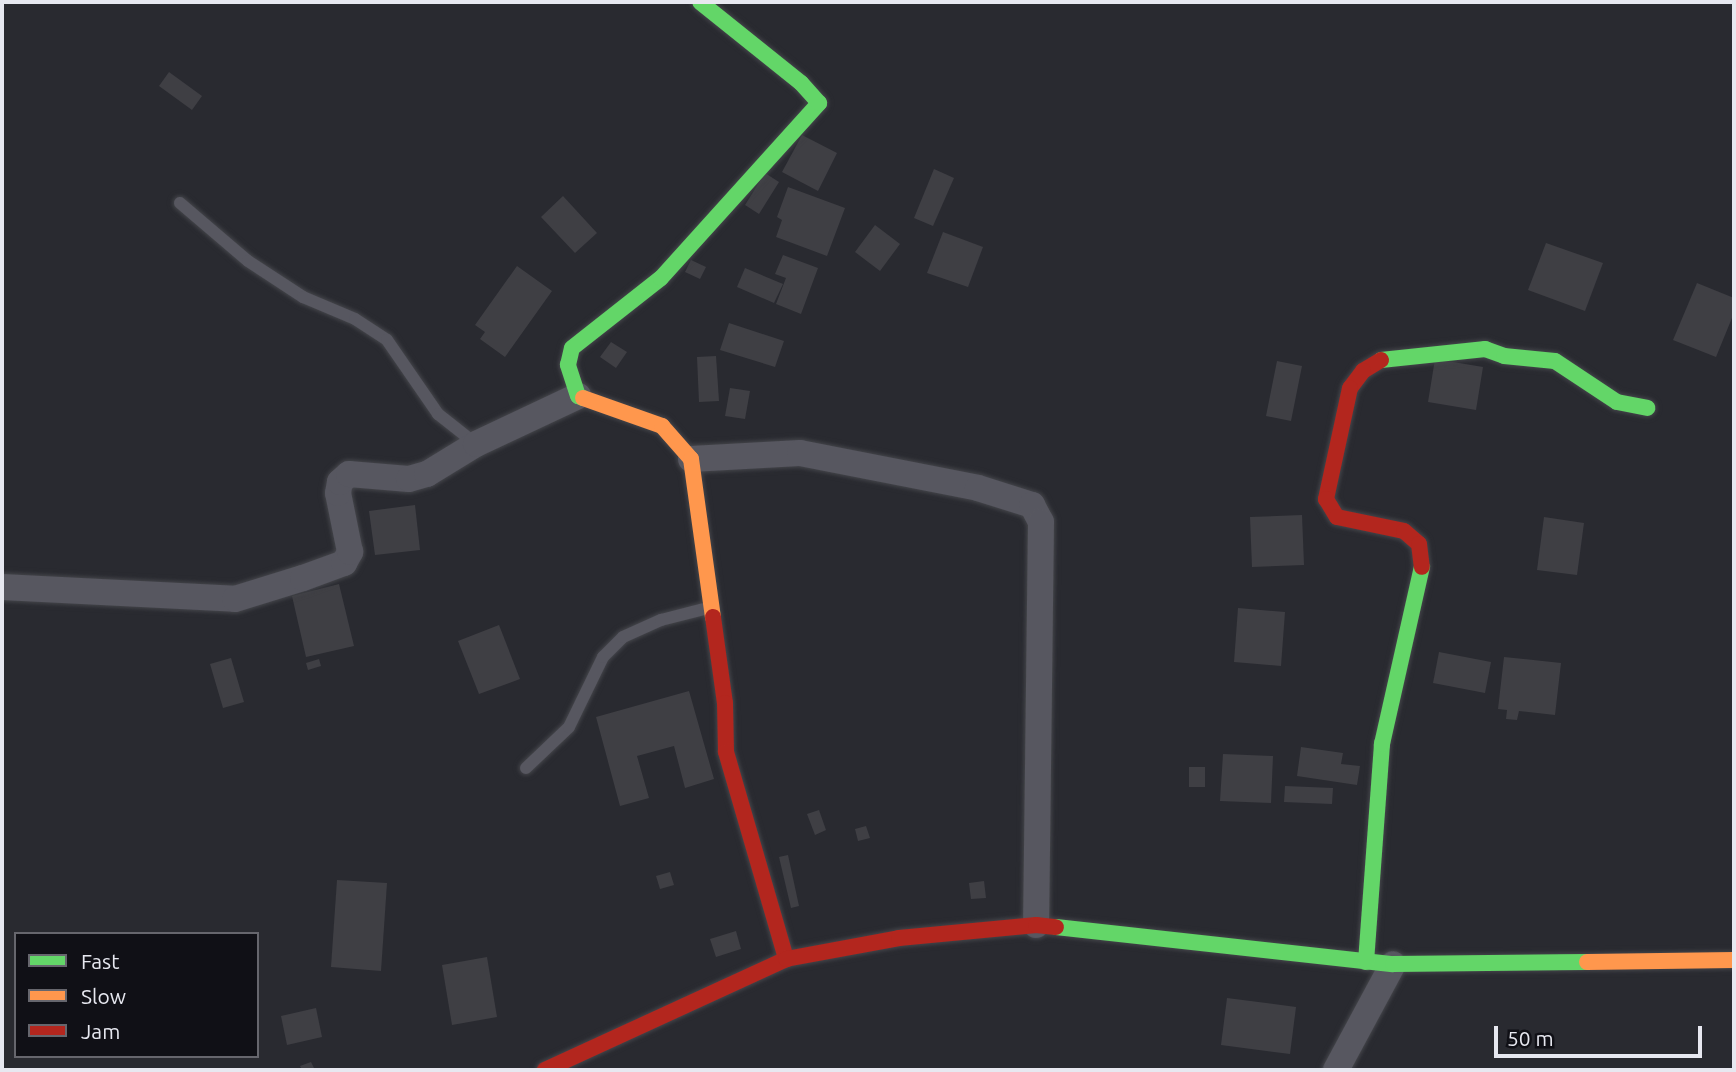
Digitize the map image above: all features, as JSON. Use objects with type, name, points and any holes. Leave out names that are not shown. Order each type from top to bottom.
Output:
[{"type":"street","points":[[578,396],[568,365],[572,348],[688,251],[819,103],[801,83],[700,2]]},
{"type":"street","points":[[1366,962],[1382,744],[1423,568],[1419,544],[1404,531],[1337,517],[1326,499],[1350,388],[1363,371],[1387,356],[1485,348],[1504,356],[1555,361],[1617,402],[1647,408]]},
{"type":"street","points":[[2,587],[235,599],[344,563],[349,541],[338,493],[340,482],[349,474],[409,479],[427,474],[476,444],[578,396],[662,426],[691,459],[725,703],[726,752],[786,959]]},
{"type":"street","points":[[691,459],[800,453],[978,488],[1032,505],[1041,522],[1036,925]]},
{"type":"street","points":[[545,1070],[786,959],[899,937],[1036,925],[1393,964],[1734,960]]},
{"type":"street","points":[[1336,1070],[1393,964]]},
{"type":"lane","points":[[180,203],[248,261],[292,290],[355,319],[387,340],[438,414],[476,444]]},
{"type":"lane","points":[[526,768],[569,727],[603,657],[623,637],[661,620],[711,607]]},
{"type":"building","points":[[169,72],[202,96],[192,110],[159,86]]},
{"type":"building","points":[[802,135],[837,153],[818,191],[782,172]]},
{"type":"building","points":[[934,169],[954,178],[933,226],[914,218]]},
{"type":"building","points":[[765,173],[779,182],[759,214],[745,205]]},
{"type":"building","points":[[788,187],[845,208],[827,256],[776,237],[782,220],[777,217]]},
{"type":"building","points":[[563,196],[597,233],[575,253],[541,217]]},
{"type":"building","points":[[875,225],[900,244],[880,271],[855,252]]},
{"type":"building","points":[[943,232],[983,247],[968,287],[927,273]]},
{"type":"building","points":[[1546,243],[1603,263],[1585,311],[1528,290]]},
{"type":"building","points":[[783,255],[818,268],[801,314],[776,304],[786,278],[775,274]]},
{"type":"building","points":[[691,260],[706,267],[700,279],[685,272]]},
{"type":"building","points":[[517,266],[552,291],[505,357],[480,339],[485,332],[475,325]]},
{"type":"building","points":[[745,268],[783,284],[774,303],[737,287]]},
{"type":"building","points":[[1697,283],[1734,298],[1734,313],[1716,357],[1673,340]]},
{"type":"building","points":[[729,323],[784,341],[775,367],[720,350]]},
{"type":"building","points":[[611,342],[627,352],[616,368],[600,357]]},
{"type":"building","points":[[716,356],[719,401],[699,402],[697,357]]},
{"type":"building","points":[[1435,359],[1483,367],[1476,410],[1428,402]]},
{"type":"building","points":[[1277,361],[1302,366],[1291,421],[1266,416]]},
{"type":"building","points":[[730,388],[750,391],[745,419],[725,416]]},
{"type":"building","points":[[415,505],[420,550],[375,555],[369,511]]},
{"type":"building","points":[[1302,515],[1304,565],[1252,567],[1250,517]]},
{"type":"building","points":[[1544,517],[1584,523],[1577,575],[1537,570]]},
{"type":"building","points":[[339,584],[354,646],[306,657],[292,596]]},
{"type":"building","points":[[1238,608],[1285,612],[1281,666],[1234,662]]},
{"type":"building","points":[[499,625],[520,679],[479,694],[458,641]]},
{"type":"building","points":[[1439,652],[1491,662],[1485,693],[1433,683]]},
{"type":"building","points":[[1504,657],[1561,663],[1555,715],[1519,711],[1517,720],[1506,719],[1507,710],[1498,709]]},
{"type":"building","points":[[231,658],[244,702],[223,708],[210,664]]},
{"type":"building","points":[[319,659],[321,666],[308,670],[306,663]]},
{"type":"building","points":[[689,691],[714,779],[685,788],[674,746],[637,756],[649,798],[620,806],[596,717]]},
{"type":"building","points":[[1301,747],[1343,753],[1341,764],[1360,766],[1357,785],[1297,776]]},
{"type":"building","points":[[1223,754],[1273,756],[1271,803],[1220,801]]},
{"type":"building","points":[[1189,767],[1205,767],[1205,787],[1189,787]]},
{"type":"building","points":[[1285,786],[1333,788],[1332,804],[1284,802]]},
{"type":"building","points":[[819,810],[826,830],[815,835],[807,814]]},
{"type":"building","points":[[866,826],[870,838],[858,841],[855,829]]},
{"type":"building","points":[[788,855],[799,906],[791,908],[779,857]]},
{"type":"building","points":[[670,872],[674,885],[660,889],[656,876]]},
{"type":"building","points":[[337,880],[387,883],[381,971],[331,967]]},
{"type":"building","points":[[984,881],[986,898],[971,899],[969,883]]},
{"type":"building","points":[[736,931],[741,949],[716,957],[710,939]]},
{"type":"building","points":[[487,957],[497,1017],[452,1025],[442,965]]},
{"type":"building","points":[[1227,998],[1296,1007],[1290,1054],[1221,1045]]},
{"type":"building","points":[[316,1008],[322,1037],[287,1045],[281,1016]]},
{"type":"building","points":[[311,1062],[315,1070],[302,1070],[300,1066]]},
{"type":"traffic: fast","points":[[583,398],[578,396],[568,365],[572,348],[661,278],[819,103],[801,83],[700,2]]},
{"type":"traffic: fast","points":[[1381,360],[1485,349],[1504,356],[1555,361],[1617,402],[1647,408]]},
{"type":"traffic: fast","points":[[1366,962],[1382,744],[1422,567]]},
{"type":"traffic: fast","points":[[1056,927],[1393,964],[1587,962]]},
{"type":"traffic: slow","points":[[583,398],[662,426],[691,459],[713,617]]},
{"type":"traffic: slow","points":[[1587,962],[1734,960]]},
{"type":"traffic: jam","points":[[1381,360],[1363,371],[1350,388],[1326,499],[1337,517],[1404,531],[1419,544],[1422,567]]},
{"type":"traffic: jam","points":[[713,617],[725,703],[726,752],[786,959]]},
{"type":"traffic: jam","points":[[545,1070],[786,959],[899,938],[1036,925],[1056,927]]}]
